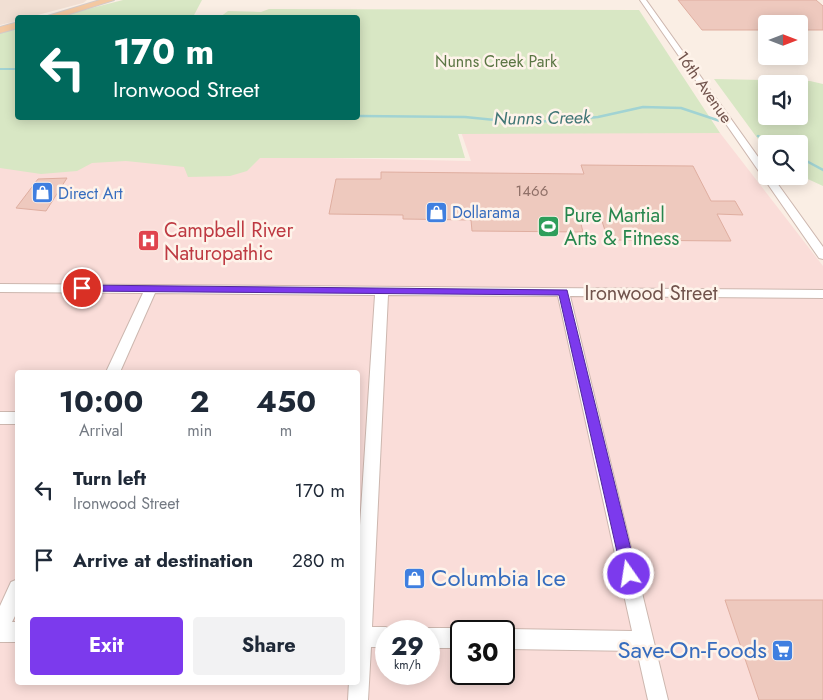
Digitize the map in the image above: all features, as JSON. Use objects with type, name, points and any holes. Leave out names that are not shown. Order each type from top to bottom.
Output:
[{"type":"main road","points":[[56,15],[110,0]]},
{"type":"main road","points":[[0,30],[15,26]]},
{"type":"street","name":"16th Avenue","points":[[643,0],[758,163]]},
{"type":"street","name":"16th Avenue","points":[[773,185],[823,256]]},
{"type":"street","name":"Ironwood Street","points":[[0,288],[823,294]]},
{"type":"street","points":[[114,370],[151,289]]},
{"type":"street","points":[[375,637],[360,637],[382,291]]},
{"type":"street","points":[[564,292],[658,700]]},
{"type":"street","points":[[0,418],[15,418]]},
{"type":"street","points":[[0,628],[15,595]]},
{"type":"street","points":[[0,632],[15,632]]},
{"type":"street","points":[[515,639],[645,641]]},
{"type":"street","points":[[358,685],[358,700]]},
{"type":"shaded area","points":[[0,0],[87,0],[83,3],[38,15],[15,15],[15,21],[0,25]]},
{"type":"shaded area","points":[[459,126],[720,133],[758,182],[758,185],[760,185],[823,266],[823,700],[0,700],[0,151],[471,161]]},
{"type":"green space","points":[[123,0],[202,0],[194,15],[65,15]]},
{"type":"green space","name":"Nunns Creek Park","points":[[269,9],[639,10],[720,133],[458,134],[465,158],[260,158],[247,171],[230,176],[188,177],[184,167],[126,161],[92,163],[77,171],[41,174],[0,168],[0,33],[15,28],[15,120],[360,120],[360,15],[223,15],[228,11],[261,12]]},
{"type":"green space","points":[[714,79],[758,80],[758,125],[808,125],[808,81],[823,84],[823,186],[808,179],[808,135],[758,135],[758,139]]},
{"type":"building","points":[[678,0],[816,0],[823,6],[823,30],[808,30],[808,15],[758,15],[758,30],[702,30]]},
{"type":"building","points":[[581,165],[693,166],[711,201],[735,201],[743,215],[717,214],[731,241],[608,240],[602,221],[580,220],[583,232],[472,231],[471,220],[403,219],[403,215],[329,214],[336,179],[381,179],[381,172],[584,174]]},
{"type":"building","name":"Direct Art","points":[[67,178],[46,211],[16,208],[38,179]]},
{"type":"building","name":"Save-On-Foods","points":[[725,600],[823,600],[823,700],[759,700]]},
{"type":"waterway","name":"Nunns Creek","points":[[0,69],[15,69]]},
{"type":"waterway","name":"Nunns Creek","points":[[360,116],[465,117],[515,122],[556,121],[598,117],[643,107],[681,108],[723,122]]},
{"type":"waterway","name":"Nunns Creek","points":[[808,162],[823,170]]},
{"type":"place","name":"Direct Art","points":[[42,193]]},
{"type":"place","name":"Dollarama","points":[[436,212]]},
{"type":"place","name":"Pure Martial Arts & Fitness","points":[[548,226]]},
{"type":"place","name":"Campbell River Naturopathic","points":[[148,241]]},
{"type":"place","name":"Columbia Ice","points":[[415,578]]},
{"type":"place","name":"Save-On-Foods","points":[[783,650]]},
{"type":"route","points":[[82,288],[564,292],[629,574]]}]
